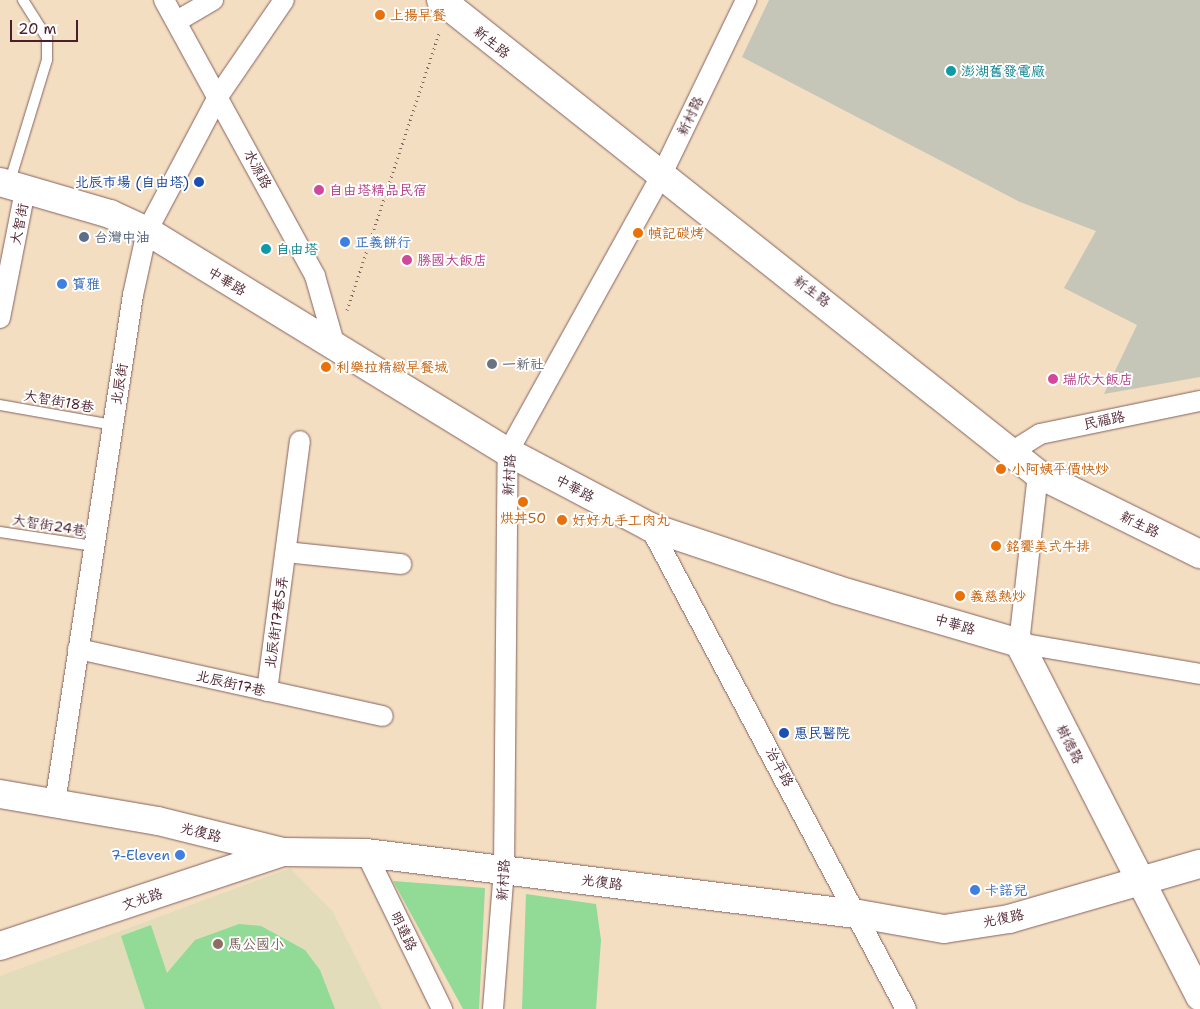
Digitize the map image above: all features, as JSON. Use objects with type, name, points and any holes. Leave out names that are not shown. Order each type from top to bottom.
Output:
[{"type":"main road","name":"新生路","points":[[445,4],[660,178],[830,305],[1038,474],[1200,554]]},
{"type":"main road","name":"中華路","points":[[11,186],[110,214],[147,231],[508,452],[650,527],[838,590],[1019,643]]},
{"type":"main road","name":"樹德路","points":[[1019,643],[1138,880],[1200,996]]},
{"type":"main road","name":"光復路","points":[[0,794],[158,821],[283,852],[366,853],[859,914],[944,929],[1009,918],[1200,864]]},
{"type":"main road","name":"文光路","points":[[0,946],[283,852]]},
{"type":"street","name":"水源路","points":[[164,0],[219,95],[314,276],[335,346]]},
{"type":"street","points":[[176,21],[214,0]]},
{"type":"street","name":"北辰街","points":[[55,803],[113,425],[147,231],[219,95],[284,0]]},
{"type":"street","name":"新村路","points":[[493,1009],[504,870],[508,452],[660,178],[746,0]]},
{"type":"street","name":"大智街","points":[[0,318],[11,186]]},
{"type":"street","name":"民福路","points":[[1012,451],[1040,434],[1200,401]]},
{"type":"street","name":"北辰街17巷5弄","points":[[267,691],[300,441]]},
{"type":"street","points":[[1019,643],[1038,474]]},
{"type":"street","name":"治平路","points":[[650,527],[859,914],[906,1009]]},
{"type":"street","points":[[286,552],[401,564]]},
{"type":"street","name":"中華路","points":[[1019,643],[1200,674]]},
{"type":"street","name":"北辰街17巷","points":[[78,649],[383,716]]},
{"type":"street","name":"明遠路","points":[[366,853],[442,1009]]},
{"type":"lane","points":[[11,186],[47,60],[47,38],[24,0]]},
{"type":"lane","name":"大智街18巷","points":[[0,405],[113,425]]},
{"type":"lane","name":"大智街24巷","points":[[0,532],[94,546]]},
{"type":"path","points":[[335,346],[445,4]]},
{"type":"shaded area","name":"澎湖舊發電廠","points":[[769,0],[1200,0],[1200,377],[1104,394],[1137,325],[1064,288],[1096,231],[1020,202],[742,57]]},
{"type":"shaded area","name":"馬公國小","points":[[290,868],[333,912],[382,1009],[0,1009],[0,976]]},
{"type":"green space","points":[[393,881],[485,888],[479,1009],[463,1009]]},
{"type":"green space","points":[[526,894],[596,904],[601,940],[596,1009],[522,1009]]},
{"type":"green space","points":[[239,924],[261,926],[305,950],[320,970],[335,1009],[145,1009],[121,936],[151,925],[167,973],[195,940]]},
{"type":"place","name":"上揚早餐","points":[[380,15]]},
{"type":"place","name":"澎湖舊發電廠","points":[[951,71]]},
{"type":"place","name":"北辰市場 (自由塔)","points":[[199,182]]},
{"type":"place","name":"自由塔精品民宿","points":[[319,190]]},
{"type":"place","name":"幀記碳烤","points":[[638,233]]},
{"type":"place","name":"台灣中油","points":[[84,237]]},
{"type":"place","name":"正義餅行","points":[[345,242]]},
{"type":"place","name":"自由塔","points":[[266,249]]},
{"type":"place","name":"勝國大飯店","points":[[407,260]]},
{"type":"place","name":"寶雅","points":[[62,284]]},
{"type":"place","name":"一新社","points":[[492,364]]},
{"type":"place","name":"利樂拉精緻早餐城","points":[[326,367]]},
{"type":"place","name":"瑞欣大飯店","points":[[1053,379]]},
{"type":"place","name":"小阿姨平價快炒","points":[[1001,469]]},
{"type":"place","name":"烘丼50","points":[[523,502]]},
{"type":"place","name":"好好丸手工肉丸","points":[[562,520]]},
{"type":"place","name":"銘饗美式牛排","points":[[996,546]]},
{"type":"place","name":"義慈熱炒","points":[[960,596]]},
{"type":"place","name":"惠民醫院","points":[[784,733]]},
{"type":"place","name":"7-Eleven","points":[[180,855]]},
{"type":"place","name":"卡諾兒","points":[[975,890]]},
{"type":"place","name":"馬公國小","points":[[218,944]]}]
